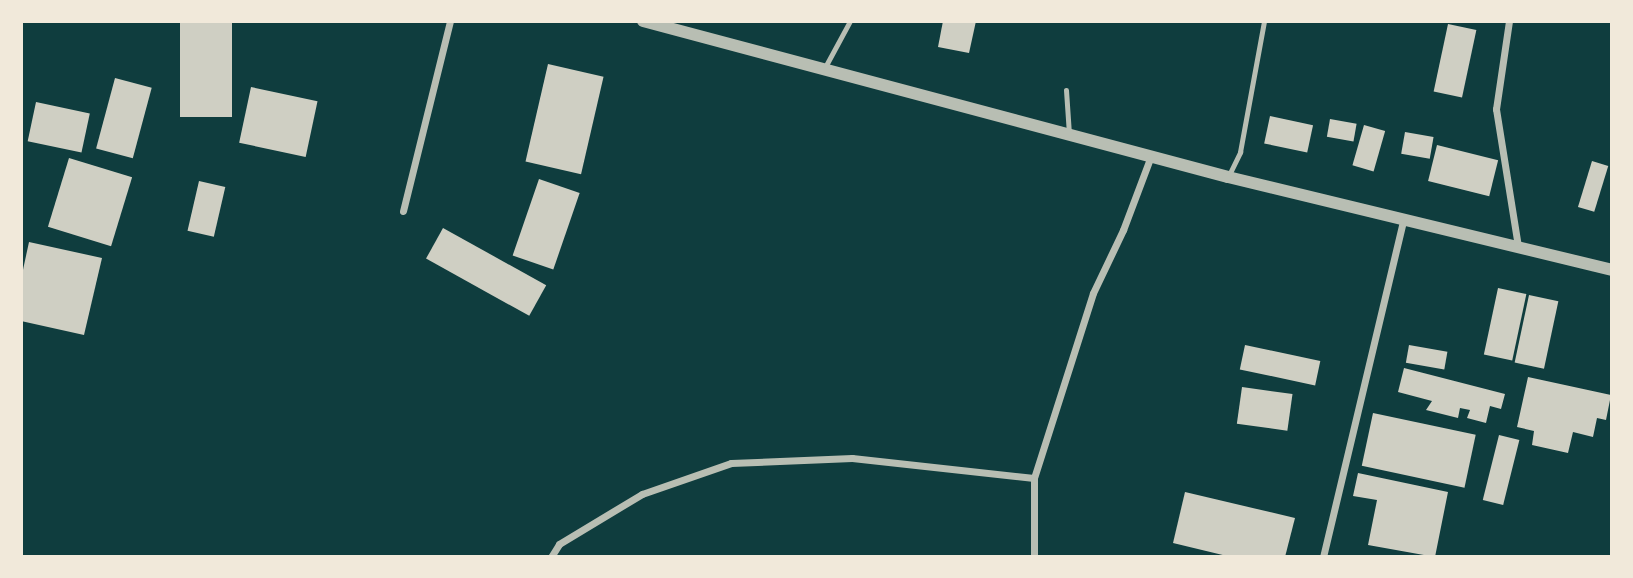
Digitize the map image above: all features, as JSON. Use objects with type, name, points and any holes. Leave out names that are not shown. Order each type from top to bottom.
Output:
[{"type":"street","points":[[403,211],[450,21]]},
{"type":"street","points":[[643,21],[1228,177],[1612,270]]},
{"type":"street","points":[[1508,21],[1496,109],[1518,246]]},
{"type":"street","points":[[1034,557],[1034,478],[1093,293],[1123,230],[1151,156]]},
{"type":"street","points":[[1323,557],[1403,221]]},
{"type":"street","points":[[551,557],[559,544],[642,494],[731,463],[852,458],[1034,478]]},
{"type":"lane","points":[[824,69],[850,21]]},
{"type":"lane","points":[[1228,177],[1240,152],[1264,21]]},
{"type":"lane","points":[[1066,90],[1069,134]]},
{"type":"building","points":[[180,21],[232,21],[232,117],[180,117]]},
{"type":"building","points":[[943,21],[976,21],[969,53],[938,47]]},
{"type":"building","points":[[1448,24],[1476,30],[1462,98],[1434,91]]},
{"type":"building","points":[[548,64],[604,77],[581,174],[526,161]]},
{"type":"building","points":[[115,78],[152,88],[133,158],[96,149]]},
{"type":"building","points":[[251,87],[318,101],[306,157],[239,143]]},
{"type":"building","points":[[36,102],[90,113],[81,153],[28,141]]},
{"type":"building","points":[[1270,116],[1313,125],[1307,153],[1264,143]]},
{"type":"building","points":[[1330,119],[1357,124],[1353,141],[1327,137]]},
{"type":"building","points":[[1364,125],[1385,131],[1374,171],[1352,165]]},
{"type":"building","points":[[1405,132],[1434,137],[1430,159],[1401,154]]},
{"type":"building","points":[[1437,145],[1498,160],[1489,196],[1428,181]]},
{"type":"building","points":[[69,158],[132,177],[111,246],[48,227]]},
{"type":"building","points":[[1592,161],[1608,166],[1594,212],[1578,207]]},
{"type":"building","points":[[539,179],[580,193],[553,270],[513,256]]},
{"type":"building","points":[[199,181],[225,187],[214,237],[188,231]]},
{"type":"building","points":[[443,228],[546,285],[529,316],[426,259]]},
{"type":"building","points":[[29,242],[102,258],[84,335],[21,321],[21,279]]},
{"type":"building","points":[[1498,288],[1526,294],[1512,361],[1484,355]]},
{"type":"building","points":[[1529,295],[1558,301],[1544,369],[1515,362]]},
{"type":"building","points":[[1245,345],[1320,361],[1315,385],[1240,369]]},
{"type":"building","points":[[1409,345],[1447,352],[1444,369],[1406,363]]},
{"type":"building","points":[[1404,368],[1505,394],[1501,409],[1490,406],[1486,423],[1467,418],[1470,410],[1460,408],[1458,418],[1426,410],[1432,401],[1398,392]]},
{"type":"building","points":[[1528,377],[1611,395],[1606,420],[1597,418],[1593,437],[1573,432],[1568,453],[1532,445],[1534,431],[1517,427]]},
{"type":"building","points":[[1242,387],[1293,394],[1287,431],[1237,424]]},
{"type":"building","points":[[1373,413],[1476,435],[1464,488],[1362,466]]},
{"type":"building","points":[[1499,435],[1519,440],[1503,505],[1483,500]]},
{"type":"building","points":[[1358,473],[1448,492],[1435,557],[1368,545],[1377,500],[1353,496]]},
{"type":"building","points":[[1185,492],[1295,518],[1285,557],[1231,557],[1173,543]]}]
